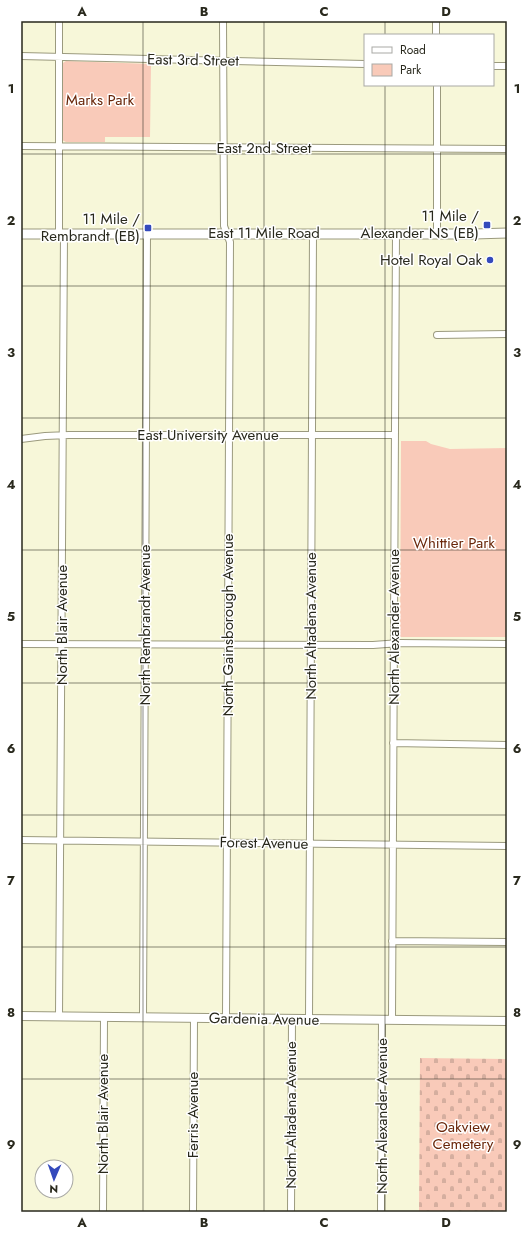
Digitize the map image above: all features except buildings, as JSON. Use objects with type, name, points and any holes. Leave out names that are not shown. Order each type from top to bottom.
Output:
[{"type":"main road","name":"East 11 Mile Road","points":[[21,234],[507,233]]},
{"type":"street","name":"North Blair Avenue","points":[[59,21],[59,146],[63,435],[59,1016]]},
{"type":"street","name":"North Gainsborough Avenue","points":[[223,21],[224,226],[230,242],[226,1018]]},
{"type":"street","points":[[436,21],[436,34]]},
{"type":"street","name":"East 3rd Street","points":[[21,56],[364,64]]},
{"type":"street","points":[[494,66],[507,66]]},
{"type":"street","points":[[437,86],[437,233]]},
{"type":"street","name":"East 2nd Street","points":[[21,146],[507,149]]},
{"type":"street","name":"North Rembrandt Avenue","points":[[143,1017],[147,234]]},
{"type":"street","name":"North Altadena Avenue","points":[[309,1019],[313,234]]},
{"type":"street","name":"North Alexander Avenue","points":[[392,1020],[396,234]]},
{"type":"street","points":[[437,335],[507,334]]},
{"type":"street","name":"East University Avenue","points":[[21,439],[63,435],[395,434]]},
{"type":"street","points":[[21,644],[507,644]]},
{"type":"street","points":[[393,743],[507,744]]},
{"type":"street","name":"Forest Avenue","points":[[21,840],[507,846]]},
{"type":"street","points":[[392,941],[507,942]]},
{"type":"street","name":"Gardenia Avenue","points":[[21,1016],[507,1021]]},
{"type":"street","name":"North Blair Avenue","points":[[103,1212],[104,1017]]},
{"type":"street","name":"Ferris Avenue","points":[[193,1212],[194,1018]]},
{"type":"street","name":"North Altadena Avenue","points":[[291,1212],[292,1019]]},
{"type":"street","name":"North Alexander Avenue","points":[[381,1212],[382,1020]]},
{"type":"green space","name":"Marks Park","points":[[66,61],[151,64],[150,137],[105,137],[105,142],[66,142],[62,140],[62,65]]},
{"type":"green space","name":"Whittier Park","points":[[401,441],[426,441],[431,444],[450,449],[507,448],[507,637],[400,637]]},
{"type":"green space","name":"Oakview Cemetery","points":[[420,1058],[507,1059],[507,1212],[419,1212]]},
{"type":"place","name":"11 Mile / Alexander NS (EB)","points":[[487,225]]},
{"type":"place","name":"11 Mile / Rembrandt (EB)","points":[[148,228]]},
{"type":"place","name":"Hotel Royal Oak","points":[[490,260]]}]
